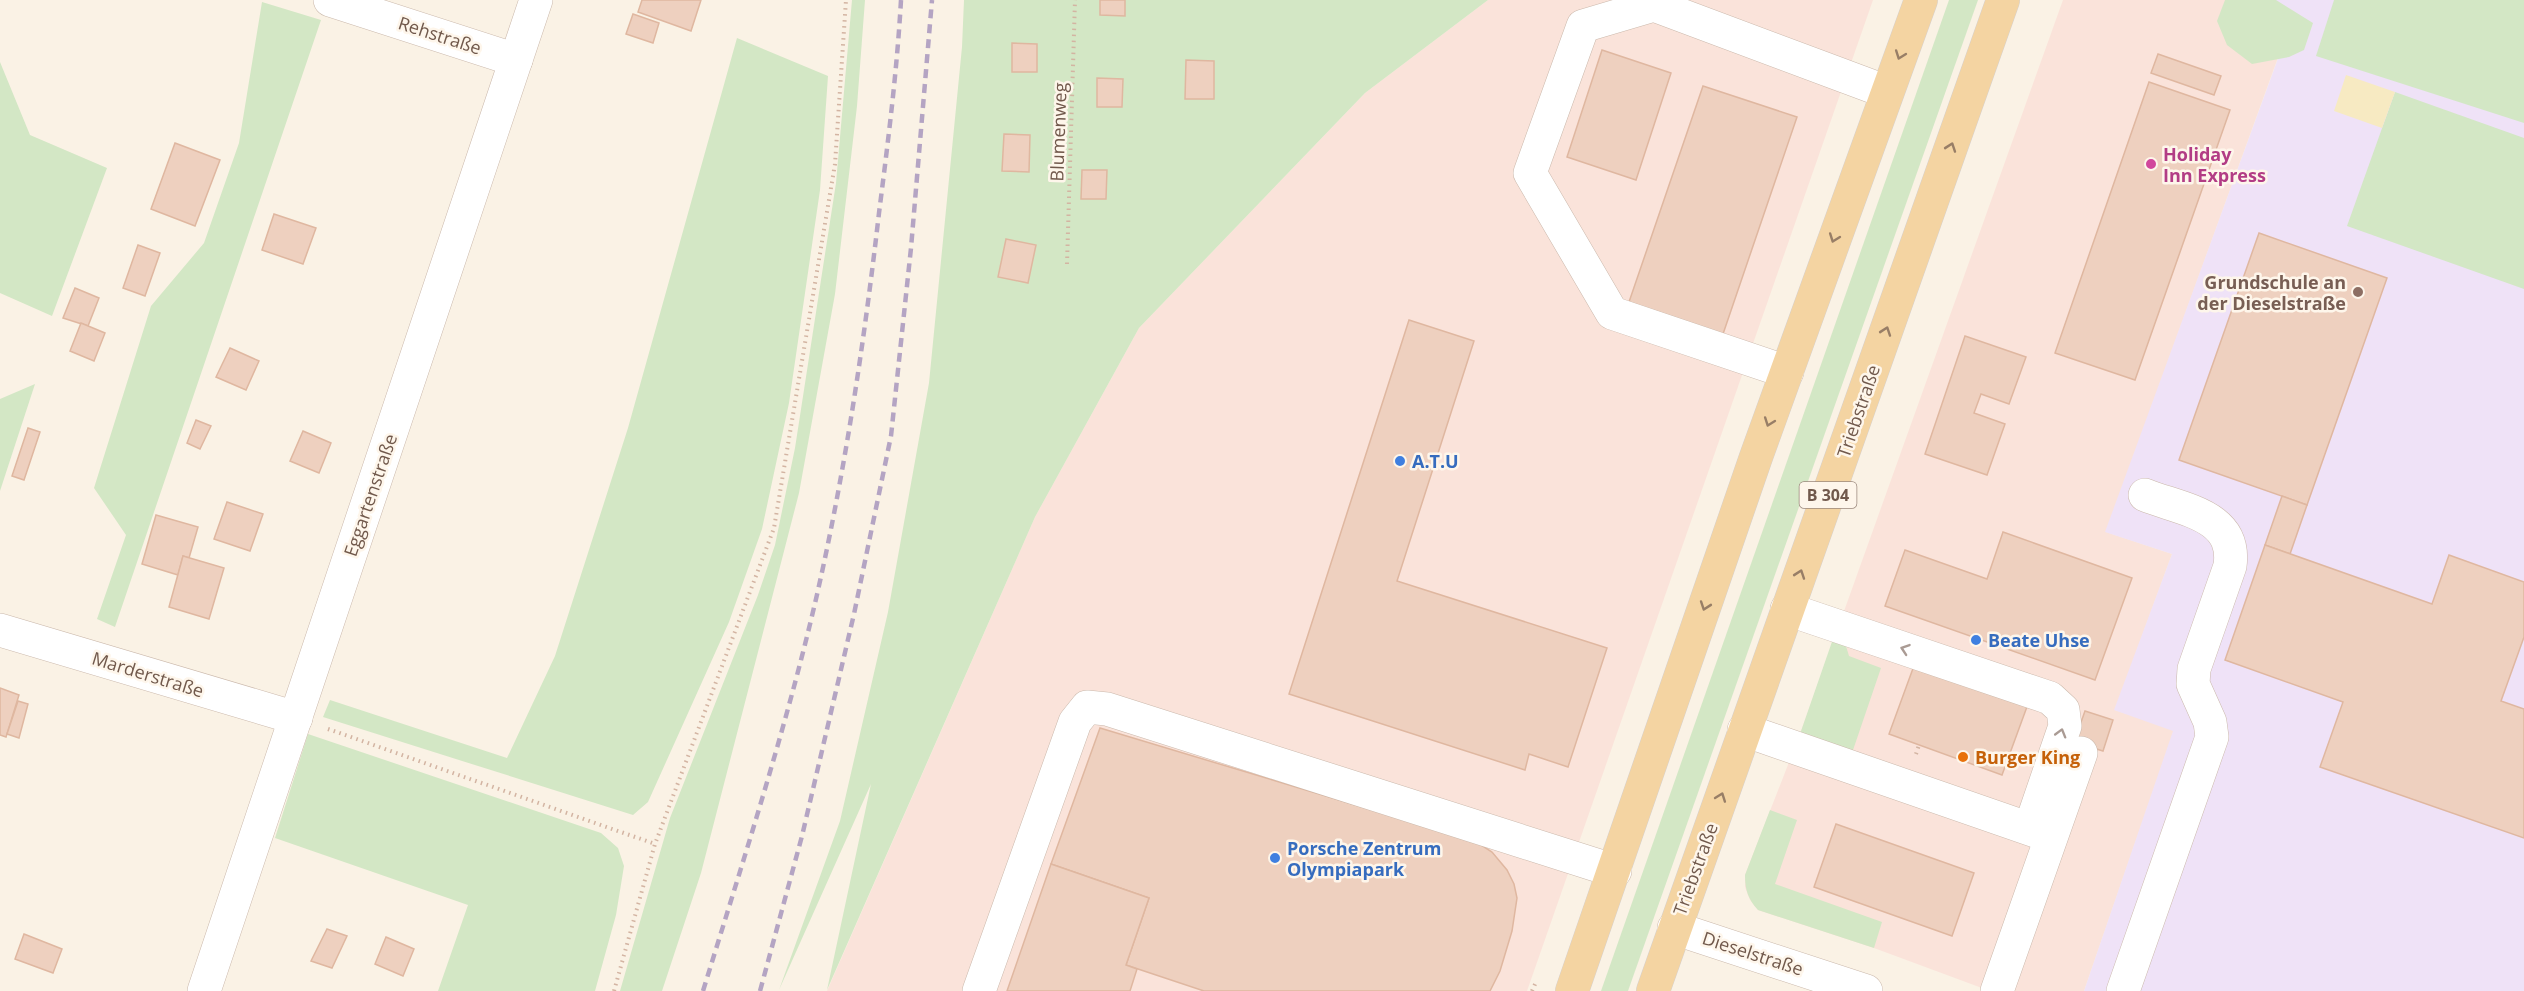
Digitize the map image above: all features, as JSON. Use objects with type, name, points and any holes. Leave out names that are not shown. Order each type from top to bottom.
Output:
[{"type":"main road","points":[[1572,991],[1786,372],[1920,0]]},
{"type":"main road","name":"Triebstraße","points":[[1653,991],[2003,0]]},
{"type":"street","name":"Rehstraße","points":[[330,0],[516,60]]},
{"type":"street","name":"Eggartenstraße","points":[[204,991],[536,0]]},
{"type":"street","points":[[1786,372],[1612,313],[1530,173],[1583,26],[1654,5],[1887,93]]},
{"type":"street","points":[[2123,991],[2187,804],[2210,750],[2212,730],[2196,696],[2193,684],[2194,669],[2230,566],[2232,553],[2222,527],[2211,520],[2145,495]]},
{"type":"street","points":[[1788,609],[2050,698],[2063,710],[2065,726],[2040,832],[1997,991]]},
{"type":"street","name":"Marderstraße","points":[[0,630],[296,718]]},
{"type":"street","points":[[979,991],[1075,722],[1087,707],[1107,708],[1615,871]]},
{"type":"street","points":[[1744,730],[2040,832]]},
{"type":"street","points":[[2040,832],[2081,753]]},
{"type":"street","name":"Dieselstraße","points":[[1674,928],[1866,991]]},
{"type":"path","points":[[614,991],[655,844],[774,528],[835,164],[846,0]]},
{"type":"path","name":"Blumenweg","points":[[1067,264],[1075,0]]},
{"type":"path","points":[[296,718],[655,844]]},
{"type":"shaded area","points":[[1488,0],[1873,0],[1527,991],[827,991],[1035,517],[1139,328],[1365,93]]},
{"type":"shaded area","points":[[2063,0],[2236,0],[2280,52],[2106,532],[2172,554],[2115,710],[2174,730],[2084,991],[1990,991],[1874,948],[1758,910],[1750,900],[1745,887],[1745,875],[1800,734]]},
{"type":"shaded area","name":"Grundschule an der Dieselstraße","points":[[2236,0],[2524,0],[2524,991],[2084,991],[2173,731],[2114,710],[2172,554],[2105,532],[2280,53]]},
{"type":"green space","points":[[852,0],[865,0],[857,106],[835,294],[799,493],[701,873],[662,991],[620,991],[670,818],[758,595],[775,545],[795,448],[836,183]]},
{"type":"green space","points":[[964,0],[1488,0],[1365,93],[1139,328],[1035,517],[827,990],[871,784],[779,990],[840,821],[888,612],[929,383],[962,47]]},
{"type":"green space","points":[[1949,0],[1978,0],[1628,991],[1601,991]]},
{"type":"green space","points":[[2225,0],[2276,0],[2313,23],[2304,50],[2289,57],[2252,64],[2227,45],[2217,21]]},
{"type":"green space","points":[[2334,0],[2524,0],[2524,123],[2316,56]]},
{"type":"green space","points":[[262,2],[321,20],[115,627],[97,619],[126,535],[94,488],[151,306],[204,243],[239,143]]},
{"type":"green space","points":[[737,38],[828,76],[820,190],[789,403],[762,529],[729,622],[648,802],[633,815],[323,717],[330,700],[507,758],[555,656],[628,428]]},
{"type":"green space","points":[[0,62],[30,135],[107,168],[52,316],[0,293]]},
{"type":"green space","points":[[2395,92],[2524,138],[2524,289],[2347,226]]},
{"type":"green space","points":[[35,384],[0,491],[0,399]]},
{"type":"green space","points":[[1835,633],[1843,636],[1849,656],[1881,668],[1852,753],[1800,734]]},
{"type":"green space","points":[[308,734],[601,833],[618,848],[624,866],[616,915],[595,991],[438,991],[468,905],[275,838]]},
{"type":"green space","points":[[1770,810],[1797,820],[1775,884],[1882,922],[1874,948],[1758,910],[1749,898],[1745,875]]},
{"type":"sand","points":[[2346,75],[2395,92],[2382,128],[2334,111]]},
{"type":"building","points":[[642,0],[701,0],[691,31],[638,12]]},
{"type":"building","points":[[1100,0],[1125,0],[1125,16],[1100,15]]},
{"type":"building","points":[[633,14],[659,23],[653,43],[626,34]]},
{"type":"building","points":[[1012,43],[1037,44],[1037,72],[1012,72]]},
{"type":"building","points":[[1602,50],[1671,73],[1636,180],[1567,157]]},
{"type":"building","points":[[2158,54],[2221,76],[2214,95],[2151,73]]},
{"type":"building","points":[[1186,60],[1214,61],[1214,99],[1185,99]]},
{"type":"building","points":[[1097,78],[1123,79],[1122,107],[1097,107]]},
{"type":"building","points":[[2149,82],[2230,110],[2135,380],[2055,353]]},
{"type":"building","points":[[1703,86],[1797,117],[1723,334],[1629,302]]},
{"type":"building","points":[[1004,134],[1030,135],[1029,172],[1002,171]]},
{"type":"building","points":[[175,143],[220,160],[195,226],[151,209]]},
{"type":"building","points":[[1082,170],[1107,170],[1106,199],[1081,199]]},
{"type":"building","points":[[274,214],[316,228],[303,264],[262,250]]},
{"type":"building","points":[[2259,233],[2387,278],[2307,505],[2179,460]]},
{"type":"building","points":[[1006,239],[1036,245],[1028,283],[998,277]]},
{"type":"building","points":[[138,245],[160,253],[145,296],[123,288]]},
{"type":"building","points":[[75,288],[99,298],[88,326],[63,318]]},
{"type":"building","name":"A.T.U","points":[[1409,320],[1474,341],[1397,581],[1607,648],[1568,767],[1529,754],[1525,770],[1289,694]]},
{"type":"building","points":[[81,323],[105,333],[94,361],[70,351]]},
{"type":"building","points":[[1965,336],[2026,357],[2009,404],[1981,394],[1974,413],[2005,424],[1987,475],[1925,454]]},
{"type":"building","points":[[230,348],[259,361],[246,390],[216,377]]},
{"type":"building","points":[[196,420],[211,426],[200,449],[187,443]]},
{"type":"building","points":[[28,428],[40,432],[24,480],[12,476]]},
{"type":"building","points":[[303,431],[331,443],[319,473],[290,461]]},
{"type":"building","points":[[2282,496],[2307,505],[2290,554],[2265,545]]},
{"type":"building","points":[[227,502],[263,514],[250,551],[214,539]]},
{"type":"building","points":[[156,515],[198,527],[189,558],[183,556],[178,575],[142,564]]},
{"type":"building","points":[[2003,532],[2132,578],[2095,680],[1885,606],[1905,550],[1987,579]]},
{"type":"building","points":[[2265,545],[2432,604],[2449,555],[2524,582],[2524,637],[2501,701],[2524,709],[2524,838],[2320,767],[2343,702],[2225,660]]},
{"type":"building","points":[[183,556],[224,568],[209,619],[169,607]]},
{"type":"building","points":[[1915,663],[2028,704],[2002,775],[1889,734]]},
{"type":"building","points":[[0,688],[19,695],[6,737],[0,735]]},
{"type":"building","points":[[18,701],[28,704],[19,738],[7,734]]},
{"type":"building","points":[[2085,711],[2113,720],[2103,751],[2074,742]]},
{"type":"building","name":"Porsche Zentrum Olympiapark","points":[[1100,728],[1475,841],[1492,852],[1507,870],[1514,884],[1517,898],[1512,931],[1500,971],[1490,991],[1204,991],[1126,965],[1149,898],[1051,864]]},
{"type":"building","points":[[1836,824],[1974,873],[1952,936],[1814,887]]},
{"type":"building","points":[[1051,864],[1149,898],[1126,965],[1137,969],[1130,991],[1007,991]]},
{"type":"building","points":[[327,929],[347,936],[332,968],[311,961]]},
{"type":"building","points":[[24,934],[62,949],[53,973],[15,959]]},
{"type":"building","points":[[386,937],[414,949],[403,976],[375,964]]},
{"type":"railway","points":[[703,991],[777,747],[804,649],[826,551],[845,455],[867,310],[892,106],[901,0]]},
{"type":"railway","points":[[760,991],[802,836],[854,614],[891,436],[911,248],[932,0]]},
{"type":"place","name":"Holiday Inn Express","points":[[2151,164]]},
{"type":"place","name":"Grundschule an der Dieselstraße","points":[[2358,292]]},
{"type":"place","name":"A.T.U","points":[[1400,461]]},
{"type":"place","name":"Beate Uhse","points":[[1976,640]]},
{"type":"place","name":"Burger King","points":[[1963,757]]},
{"type":"place","name":"Porsche Zentrum Olympiapark","points":[[1275,858]]}]
